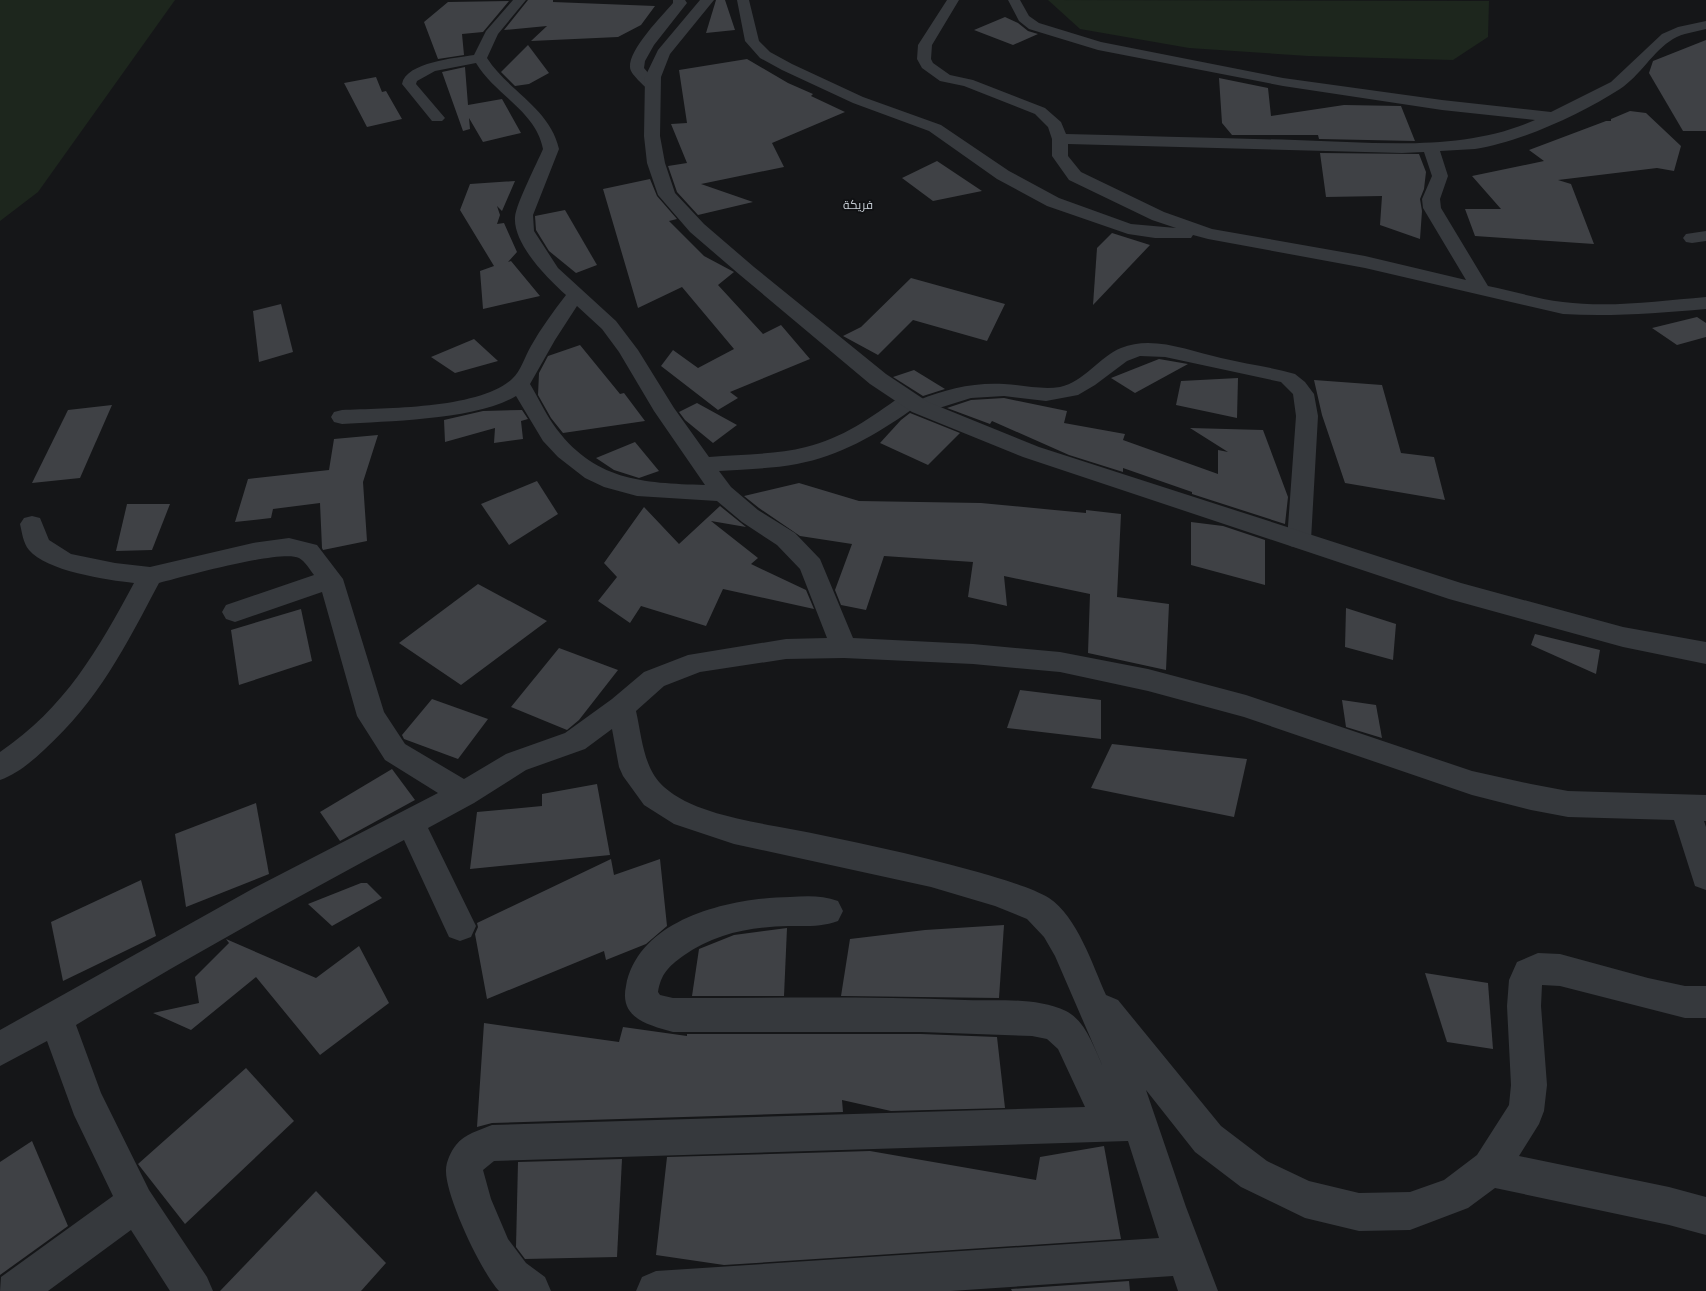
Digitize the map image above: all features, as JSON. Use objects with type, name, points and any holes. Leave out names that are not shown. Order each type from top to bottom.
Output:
[{"type":"street","points":[[520,0],[494,30],[482,49],[480,58],[495,79],[546,130],[550,139],[551,149],[524,215],[526,231],[551,272],[575,296],[609,325],[619,337],[665,411],[724,493],[750,516],[786,539],[811,565],[844,648]]},
{"type":"street","points":[[652,86],[638,70],[637,65],[640,57],[663,22],[680,2],[679,0]]},
{"type":"street","points":[[707,0],[662,53],[653,77],[652,136],[656,163],[667,195],[697,228],[822,334],[878,379],[914,404],[1032,452],[1458,592],[1623,637],[1706,653]]},
{"type":"street","points":[[743,0],[752,41],[765,54],[822,85],[934,128],[1004,175],[1054,202],[1128,229],[1155,233],[1208,234],[1365,262],[1563,308],[1592,310],[1650,308],[1706,303]]},
{"type":"street","points":[[954,0],[926,45],[924,59],[927,65],[945,78],[977,87],[1040,111],[1055,125],[1060,139],[1060,156],[1075,176],[1158,216],[1208,234]]},
{"type":"street","points":[[1014,0],[1024,18],[1034,26],[1107,48],[1341,91],[1442,105],[1555,117]]},
{"type":"street","points":[[1060,139],[1402,148],[1474,144],[1499,138],[1555,117],[1580,105],[1616,85],[1667,37],[1683,30],[1706,26]]},
{"type":"street","points":[[436,118],[409,84],[410,78],[431,67],[480,58]]},
{"type":"street","points":[[1431,147],[1440,176],[1431,204],[1480,288]]},
{"type":"street","points":[[342,417],[462,407],[485,402],[519,384],[575,296]]},
{"type":"street","points":[[704,465],[760,462],[798,456],[848,439],[914,404],[973,390],[1004,390],[1038,395],[1064,392],[1084,384],[1127,353],[1141,348],[1175,353],[1288,378],[1301,387],[1305,398],[1307,416],[1299,540]]},
{"type":"street","points":[[519,384],[544,428],[564,450],[583,466],[605,478],[629,486],[724,493]]},
{"type":"street","points":[[32,524],[38,545],[64,561],[114,572],[150,576],[253,552],[289,547],[308,551],[331,579],[371,716],[395,752],[464,794]]},
{"type":"street","points":[[0,768],[20,755],[62,716],[103,662],[150,576]]},
{"type":"street","points":[[235,612],[331,579]]},
{"type":"street","points":[[0,1049],[56,1018],[159,956],[464,794],[516,762],[574,741],[622,707],[654,679],[697,662],[786,649],[844,648],[973,654],[1060,662],[1148,680],[1246,706],[1472,783],[1523,795],[1568,804],[1695,808],[1706,876]]},
{"type":"street","points":[[622,707],[633,767],[654,796],[685,815],[734,831],[931,873],[999,893],[1038,909],[1055,926],[1086,988],[1126,1123],[1191,1274],[656,1291]]},
{"type":"street","points":[[410,822],[460,926]]},
{"type":"street","points":[[826,911],[763,911],[736,915],[703,926],[676,941],[658,956],[646,972],[640,996],[650,1009],[673,1015],[921,1015],[1032,1019],[1056,1024],[1070,1037],[1126,1123]]},
{"type":"street","points":[[1086,988],[1208,1139],[1254,1174],[1305,1199],[1358,1212],[1410,1211],[1455,1195],[1490,1168],[1526,1111],[1529,1085],[1524,1006],[1526,980],[1529,973],[1538,968],[1560,970],[1648,994],[1685,1002],[1706,1002]]},
{"type":"street","points":[[56,1018],[86,1102],[136,1203],[193,1291]]},
{"type":"street","points":[[531,1291],[512,1277],[496,1257],[467,1186],[464,1168],[475,1150],[492,1143],[1126,1123]]},
{"type":"street","points":[[1490,1168],[1668,1206],[1706,1216]]},
{"type":"street","points":[[15,1291],[136,1203]]},
{"type":"shaded area","points":[[0,0],[175,0],[38,192],[0,221]]},
{"type":"shaded area","points":[[1048,0],[1489,1],[1488,37],[1453,60],[1308,56],[1189,48],[1080,29]]},
{"type":"building","points":[[528,0],[655,6],[641,25],[618,37],[531,41],[547,26],[504,30]]},
{"type":"building","points":[[716,0],[725,0],[735,30],[706,33]]},
{"type":"building","points":[[509,1],[483,32],[462,34],[464,55],[438,59],[424,22],[448,2]]},
{"type":"building","points":[[1005,17],[1018,23],[1028,31],[1038,34],[1013,45],[974,30]]},
{"type":"building","points":[[1706,40],[1706,131],[1683,131],[1649,73],[1653,61]]},
{"type":"building","points":[[528,45],[549,73],[529,84],[515,86],[501,72]]},
{"type":"building","points":[[747,59],[788,83],[813,94],[811,96],[845,112],[772,143],[784,167],[701,184],[753,202],[698,215],[677,192],[668,166],[687,163],[671,124],[687,123],[679,70]]},
{"type":"building","points":[[465,67],[468,105],[502,99],[521,133],[483,142],[469,118],[470,129],[463,131],[442,72]]},
{"type":"building","points":[[376,77],[382,92],[386,91],[402,119],[367,127],[344,83]]},
{"type":"building","points":[[1219,78],[1268,88],[1271,116],[1344,105],[1401,106],[1415,141],[1319,139],[1318,135],[1232,135],[1222,123]]},
{"type":"building","points":[[1630,111],[1646,113],[1681,146],[1674,171],[1657,168],[1558,180],[1571,184],[1594,244],[1475,236],[1465,209],[1501,209],[1472,176],[1544,161],[1529,150],[1606,121],[1611,121],[1611,119]]},
{"type":"building","points":[[1320,153],[1419,154],[1426,172],[1424,189],[1420,199],[1422,211],[1420,239],[1380,225],[1382,196],[1326,197]]},
{"type":"building","points":[[937,161],[982,191],[933,201],[902,178]]},
{"type":"building","points":[[650,179],[657,196],[677,219],[669,221],[704,256],[734,272],[718,285],[763,334],[781,325],[810,359],[730,392],[738,398],[718,410],[661,366],[673,350],[698,368],[734,349],[682,287],[638,308],[603,189]]},
{"type":"building","points":[[515,181],[502,211],[497,206],[500,215],[497,224],[504,223],[517,252],[508,262],[511,261],[540,296],[483,309],[480,271],[494,266],[460,210],[470,184]]},
{"type":"building","points":[[565,210],[597,265],[576,273],[549,251],[536,230],[535,216]]},
{"type":"building","points":[[1112,233],[1150,245],[1093,305],[1097,248]]},
{"type":"building","points":[[911,278],[1005,304],[987,341],[913,320],[878,355],[843,336],[861,327]]},
{"type":"building","points":[[281,304],[293,352],[259,362],[253,311]]},
{"type":"building","points":[[1697,317],[1706,323],[1706,337],[1677,345],[1652,328]]},
{"type":"building","points":[[474,339],[498,361],[455,373],[431,357]]},
{"type":"building","points":[[580,345],[620,394],[624,393],[645,421],[563,433],[551,418],[538,395],[539,373],[548,356]]},
{"type":"building","points":[[1159,359],[1188,364],[1135,393],[1111,378]]},
{"type":"building","points":[[914,370],[945,389],[923,396],[893,377]]},
{"type":"building","points":[[1238,378],[1237,418],[1176,405],[1181,381]]},
{"type":"building","points":[[1314,380],[1382,385],[1401,453],[1434,457],[1445,500],[1345,483],[1322,415]]},
{"type":"building","points":[[1004,398],[1067,411],[1064,423],[1125,434],[1123,440],[1218,474],[1218,450],[1228,452],[1190,428],[1263,430],[1288,497],[1285,524],[1192,494],[1192,492],[1123,468],[1123,472],[1069,455],[992,421],[990,424],[947,408],[971,400]]},
{"type":"building","points":[[697,403],[737,425],[713,443],[685,420],[679,412]]},
{"type":"building","points":[[112,405],[80,478],[32,483],[68,410]]},
{"type":"building","points":[[522,410],[528,419],[521,421],[523,439],[494,443],[495,428],[445,442],[444,420],[483,411]]},
{"type":"building","points":[[910,413],[960,433],[928,465],[880,443]]},
{"type":"building","points":[[378,435],[363,482],[367,541],[323,550],[320,503],[273,509],[271,518],[235,522],[248,479],[329,470],[334,439]]},
{"type":"building","points":[[635,442],[659,471],[639,478],[614,470],[596,458]]},
{"type":"building","points":[[537,481],[558,514],[509,545],[481,504]]},
{"type":"building","points":[[799,483],[859,501],[981,503],[1086,513],[1086,510],[1121,514],[1117,597],[1169,604],[1166,670],[1088,653],[1090,594],[1004,576],[1007,606],[968,597],[973,562],[884,556],[866,610],[841,605],[835,590],[852,544],[800,536],[744,496]]},
{"type":"building","points":[[127,504],[170,504],[152,550],[116,551]]},
{"type":"building","points":[[720,506],[746,527],[711,521],[758,558],[751,564],[806,590],[814,609],[723,589],[706,626],[641,606],[630,623],[598,601],[617,577],[604,563],[644,507],[679,544]]},
{"type":"building","points":[[1191,522],[1223,526],[1265,540],[1265,585],[1191,565]]},
{"type":"building","points":[[478,584],[547,621],[461,685],[399,643]]},
{"type":"building","points":[[1346,608],[1396,624],[1393,660],[1345,647]]},
{"type":"building","points":[[301,609],[312,661],[239,685],[231,630]]},
{"type":"building","points":[[1535,634],[1600,650],[1596,674],[1531,645]]},
{"type":"building","points":[[559,648],[618,670],[579,720],[567,730],[511,707]]},
{"type":"building","points":[[1020,690],[1101,700],[1101,739],[1007,728]]},
{"type":"building","points":[[432,699],[488,719],[458,759],[404,739],[402,735]]},
{"type":"building","points":[[1342,700],[1376,705],[1382,738],[1346,727]]},
{"type":"building","points":[[1112,744],[1247,759],[1234,817],[1091,788]]},
{"type":"building","points":[[392,769],[415,800],[340,841],[320,812]]},
{"type":"building","points":[[597,784],[610,855],[470,869],[477,812],[542,806],[542,794]]},
{"type":"building","points":[[256,803],[269,874],[186,907],[175,834]]},
{"type":"building","points":[[611,859],[614,875],[660,859],[667,926],[646,944],[606,960],[604,951],[487,999],[475,934],[478,927],[477,923]]},
{"type":"building","points":[[141,880],[156,936],[63,981],[51,922]]},
{"type":"building","points":[[361,883],[367,883],[382,898],[332,926],[308,904]]},
{"type":"building","points":[[1004,925],[999,998],[841,996],[850,939],[925,930]]},
{"type":"building","points":[[787,928],[784,996],[692,996],[699,949],[734,935]]},
{"type":"building","points":[[226,939],[316,978],[359,946],[389,1003],[320,1055],[256,977],[191,1030],[153,1013],[199,1003],[195,977],[229,943]]},
{"type":"building","points":[[1425,973],[1488,983],[1493,1049],[1447,1042]]},
{"type":"building","points":[[484,1023],[619,1042],[623,1027],[687,1036],[687,1034],[921,1034],[997,1037],[1005,1108],[891,1111],[842,1100],[843,1112],[492,1123],[477,1127]]},
{"type":"building","points":[[246,1068],[294,1121],[185,1224],[138,1164]]},
{"type":"building","points":[[32,1141],[68,1226],[0,1275],[0,1162]]},
{"type":"building","points":[[1104,1146],[1121,1239],[724,1265],[656,1255],[667,1157],[870,1151],[1036,1180],[1040,1157]]},
{"type":"building","points":[[622,1159],[617,1257],[525,1259],[516,1247],[518,1162]]},
{"type":"building","points":[[316,1191],[386,1263],[361,1291],[220,1291]]},
{"type":"building","points":[[1129,1281],[1130,1291],[1012,1291],[1011,1289]]},
{"type":"district","name":"فريكة","points":[[858,205]]}]
